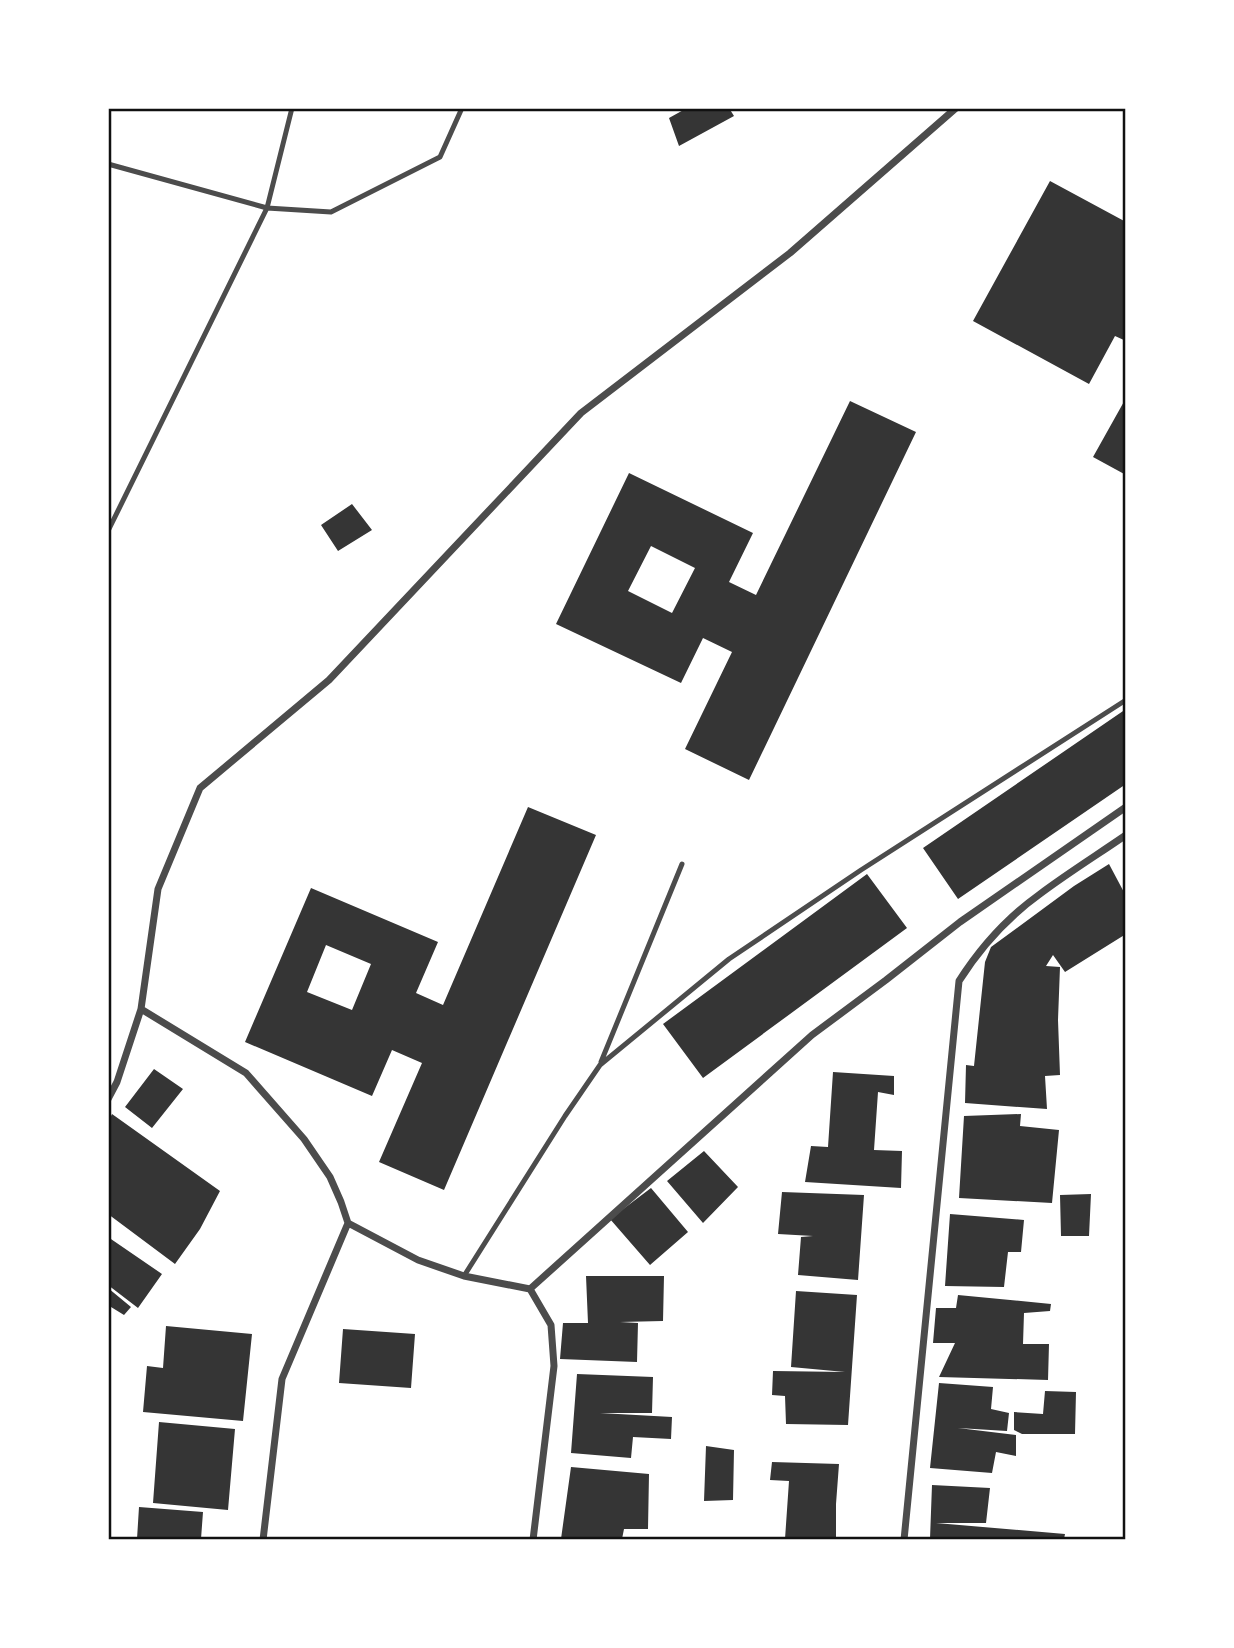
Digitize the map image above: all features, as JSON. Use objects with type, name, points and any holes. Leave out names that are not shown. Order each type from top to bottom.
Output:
[{"type":"street","points":[[108,1099],[117,1082],[141,1009],[158,889],[200,788],[329,680],[581,413],[790,253],[956,108]]},
{"type":"street","points":[[530,1289],[812,1035],[960,922],[1125,807]]},
{"type":"street","points":[[904,1539],[959,981],[976,954],[1039,894],[1125,835]]},
{"type":"street","points":[[141,1009],[246,1073],[304,1139],[330,1177],[348,1223],[282,1379],[263,1539]]},
{"type":"street","points":[[348,1223],[418,1260],[464,1276],[530,1289],[551,1325],[554,1366],[533,1539]]},
{"type":"lane","points":[[108,531],[267,208],[292,108]]},
{"type":"lane","points":[[108,164],[267,208],[331,212],[440,157],[462,108]]},
{"type":"lane","points":[[600,1065],[729,959],[860,870],[1125,700]]},
{"type":"lane","points":[[464,1276],[600,1065],[682,864]]},
{"type":"building","points":[[687,108],[729,108],[734,116],[679,146],[669,118]]},
{"type":"building","points":[[1050,181],[1126,222],[1126,341],[1115,336],[1089,384],[973,321]]},
{"type":"building","points":[[1126,398],[1126,475],[1093,457]]},
{"type":"building","points":[[850,401],[916,432],[749,780],[685,749],[732,652],[703,638],[681,683],[556,624],[629,473],[753,533],[729,582],[756,595]],"holes":[[[651,546],[695,568],[672,613],[628,591]]]},
{"type":"building","points":[[352,504],[372,530],[338,551],[321,525]]},
{"type":"building","points":[[1126,709],[1126,784],[958,899],[923,848]]},
{"type":"building","points":[[528,807],[596,835],[444,1190],[379,1162],[422,1063],[392,1050],[372,1096],[245,1042],[311,888],[438,942],[416,993],[443,1005]],"holes":[[[326,945],[371,964],[352,1010],[307,992]]]},
{"type":"building","points":[[1109,864],[1126,896],[1126,934],[1065,972],[1053,955],[1046,966],[1060,967],[1060,1075],[1045,1076],[1047,1109],[965,1103],[966,1065],[974,1066],[985,962],[991,947],[1074,886]]},
{"type":"building","points":[[867,874],[907,928],[703,1078],[663,1024]]},
{"type":"building","points":[[154,1069],[183,1089],[152,1128],[125,1107]]},
{"type":"building","points":[[833,1072],[894,1076],[894,1095],[878,1092],[874,1150],[902,1151],[901,1188],[805,1182],[811,1146],[828,1147]]},
{"type":"building","points":[[112,1114],[220,1191],[200,1229],[175,1264],[108,1214],[108,1122]]},
{"type":"building","points":[[1021,1114],[1020,1126],[1059,1130],[1052,1203],[959,1198],[964,1116]]},
{"type":"building","points":[[704,1151],[738,1187],[703,1223],[667,1181]]},
{"type":"building","points":[[651,1188],[688,1232],[650,1265],[610,1219]]},
{"type":"building","points":[[782,1192],[864,1195],[858,1280],[798,1275],[801,1237],[813,1236],[778,1234]]},
{"type":"building","points":[[1091,1194],[1089,1236],[1061,1236],[1060,1195]]},
{"type":"building","points":[[950,1214],[1024,1220],[1021,1252],[1008,1252],[1004,1287],[945,1286]]},
{"type":"building","points":[[108,1237],[162,1274],[138,1308],[108,1285]]},
{"type":"building","points":[[586,1276],[664,1276],[663,1321],[620,1322],[638,1323],[637,1362],[560,1359],[563,1323],[588,1323]]},
{"type":"building","points":[[108,1288],[131,1307],[124,1315],[111,1307],[108,1309]]},
{"type":"building","points":[[796,1291],[857,1295],[848,1425],[786,1424],[785,1396],[772,1395],[773,1371],[845,1372],[791,1367]]},
{"type":"building","points":[[958,1295],[1051,1304],[1050,1311],[1024,1313],[1023,1344],[1049,1344],[1048,1380],[939,1377],[955,1343],[933,1343],[936,1308],[956,1308]]},
{"type":"building","points":[[166,1326],[252,1334],[243,1421],[143,1412],[147,1366],[163,1368]]},
{"type":"building","points":[[343,1329],[415,1334],[411,1388],[339,1383]]},
{"type":"building","points":[[577,1374],[653,1377],[652,1413],[600,1413],[672,1417],[671,1439],[633,1437],[631,1458],[571,1453]]},
{"type":"building","points":[[939,1383],[993,1387],[991,1409],[1009,1413],[1007,1431],[958,1428],[1016,1435],[1016,1456],[996,1452],[992,1473],[930,1468]]},
{"type":"building","points":[[1045,1391],[1076,1392],[1075,1434],[1022,1434],[1014,1430],[1014,1412],[1043,1414]]},
{"type":"building","points":[[159,1422],[235,1429],[228,1510],[153,1503]]},
{"type":"building","points":[[706,1446],[734,1450],[733,1500],[704,1501]]},
{"type":"building","points":[[772,1462],[839,1464],[836,1539],[785,1539],[789,1481],[770,1480]]},
{"type":"building","points":[[571,1467],[649,1474],[648,1529],[624,1529],[622,1539],[561,1539]]},
{"type":"building","points":[[932,1485],[990,1488],[986,1523],[936,1523],[1065,1534],[1064,1539],[930,1539]]},
{"type":"building","points":[[139,1507],[203,1512],[201,1539],[137,1539]]}]
